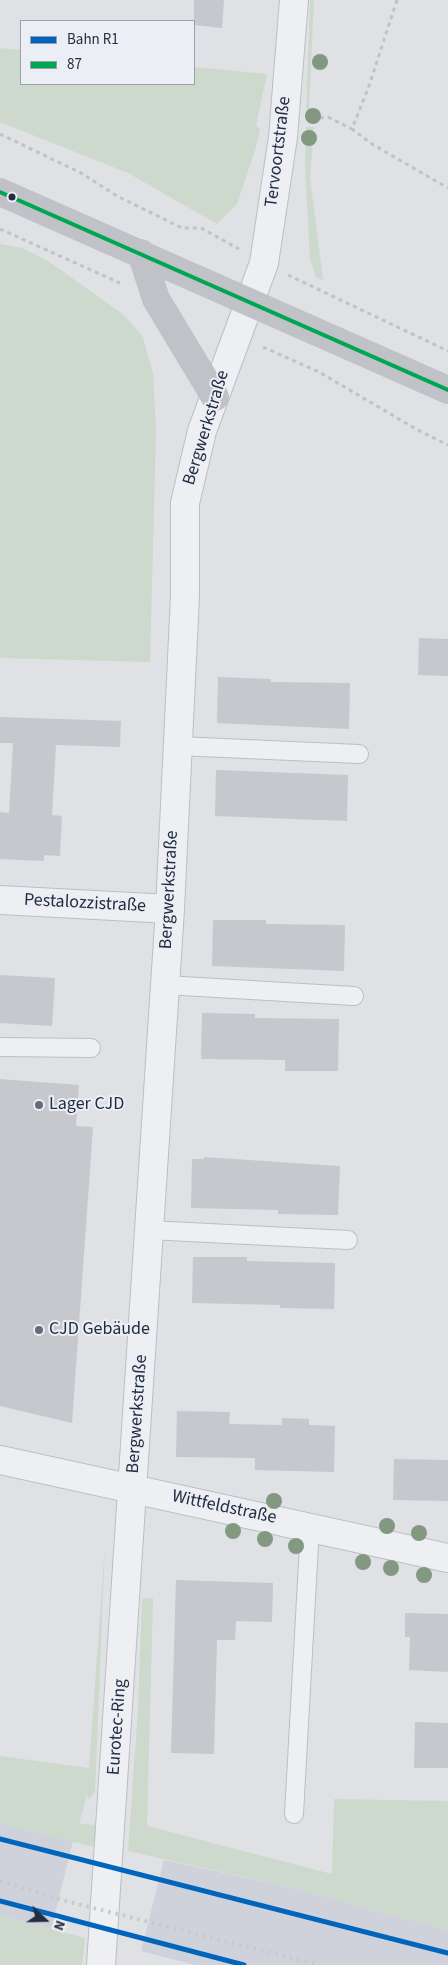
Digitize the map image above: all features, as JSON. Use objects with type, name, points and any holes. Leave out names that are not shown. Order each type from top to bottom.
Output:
[{"type":"main road","points":[[0,192],[250,300],[448,390]]},
{"type":"main road","points":[[141,253],[156,299],[214,397]]},
{"type":"street","name":"Tervoortstraße","points":[[250,300],[264,263],[284,120],[294,0]]},
{"type":"street","name":"Bergwerkstraße","points":[[133,1488],[170,908],[185,596],[185,503],[202,431],[250,300]]},
{"type":"street","name":"Pestalozzistraße","points":[[0,900],[170,908]]},
{"type":"street","name":"Wittfeldstraße","points":[[0,1460],[448,1558]]},
{"type":"street","name":"Eurotec-Ring","points":[[102,1965],[133,1488]]},
{"type":"lane","points":[[178,746],[359,754]]},
{"type":"lane","points":[[165,985],[354,996]]},
{"type":"lane","points":[[0,1047],[91,1048]]},
{"type":"lane","points":[[149,1230],[348,1240]]},
{"type":"lane","points":[[294,1814],[310,1527]]},
{"type":"path","points":[[352,128],[369,86],[397,0]]},
{"type":"path","points":[[284,120],[328,117],[352,128],[372,144],[448,188]]},
{"type":"path","points":[[0,134],[81,173],[117,196],[182,228],[202,228],[264,263],[448,351]]},
{"type":"shaded area","points":[[310,0],[314,0],[309,110],[306,109]]},
{"type":"shaded area","points":[[0,48],[20,50],[20,85],[195,85],[195,67],[267,74],[256,126],[260,129],[256,147],[237,204],[217,224],[128,173],[0,122]]},
{"type":"shaded area","points":[[306,127],[314,127],[310,178],[323,280],[316,277],[310,259],[305,167]]},
{"type":"shaded area","points":[[0,244],[22,248],[48,261],[124,315],[143,337],[153,374],[156,429],[150,662],[0,658]]},
{"type":"shaded area","points":[[105,1545],[95,1792],[88,1800],[87,1794],[79,1824],[106,1825],[103,1849],[0,1824],[0,1756],[89,1768]]},
{"type":"shaded area","points":[[153,1598],[147,1826],[332,1874],[334,1799],[448,1801],[448,1930],[293,1888],[128,1851],[138,1709],[142,1599]]},
{"type":"shaded area","points":[[0,1821],[74,1837],[51,1929],[0,1916]]},
{"type":"shaded area","points":[[164,1860],[293,1888],[448,1930],[448,1965],[195,1965],[141,1951]]},
{"type":"shaded area","points":[[0,1916],[85,1938],[82,1965],[0,1965]]},
{"type":"building","points":[[194,0],[224,0],[222,28],[195,25]]},
{"type":"building","points":[[419,638],[448,639],[448,676],[418,675]]},
{"type":"building","points":[[218,677],[271,679],[271,682],[350,683],[349,729],[217,723]]},
{"type":"building","points":[[0,717],[121,721],[120,747],[56,745],[52,815],[62,816],[60,856],[44,855],[44,861],[0,859],[0,812],[9,813],[13,743],[0,743]]},
{"type":"building","points":[[216,770],[348,775],[347,821],[215,816]]},
{"type":"building","points":[[213,920],[266,920],[266,924],[345,925],[344,971],[212,966]]},
{"type":"building","points":[[0,975],[55,978],[52,1026],[0,1023]]},
{"type":"building","points":[[202,1013],[255,1014],[255,1018],[339,1019],[338,1071],[285,1071],[285,1060],[201,1059]]},
{"type":"building","name":"CJD Gebäude","points":[[0,1079],[79,1085],[76,1126],[93,1127],[72,1423],[0,1406]]},
{"type":"building","points":[[204,1157],[340,1166],[338,1215],[278,1214],[278,1210],[191,1208],[192,1159],[204,1159]]},
{"type":"building","points":[[193,1257],[247,1257],[247,1261],[335,1263],[334,1309],[280,1308],[280,1305],[192,1303]]},
{"type":"building","points":[[177,1411],[230,1412],[229,1424],[282,1425],[282,1418],[309,1419],[309,1425],[335,1426],[334,1472],[255,1470],[255,1458],[176,1457]]},
{"type":"building","points":[[394,1459],[448,1460],[448,1501],[393,1500]]},
{"type":"building","points":[[176,1580],[273,1583],[272,1622],[236,1621],[235,1640],[217,1640],[214,1754],[171,1753]]},
{"type":"building","points":[[405,1613],[448,1614],[448,1672],[409,1670],[410,1637],[405,1637]]},
{"type":"building","points":[[415,1722],[448,1723],[448,1768],[414,1768]]},
{"type":"railway","points":[[0,1881],[58,1899],[320,1965]]},
{"type":"railway","points":[[0,1901],[244,1965]]},
{"type":"rail line","name":"R1","points":[[0,1839],[448,1953]]},
{"type":"rail line","name":"R1","points":[[0,1901],[244,1965]]},
{"type":"transit line","name":"87","points":[[0,192],[448,390]]},
{"type":"place","name":"Lager CJD","points":[[39,1105]]},
{"type":"place","name":"CJD Gebäude","points":[[39,1330]]}]
